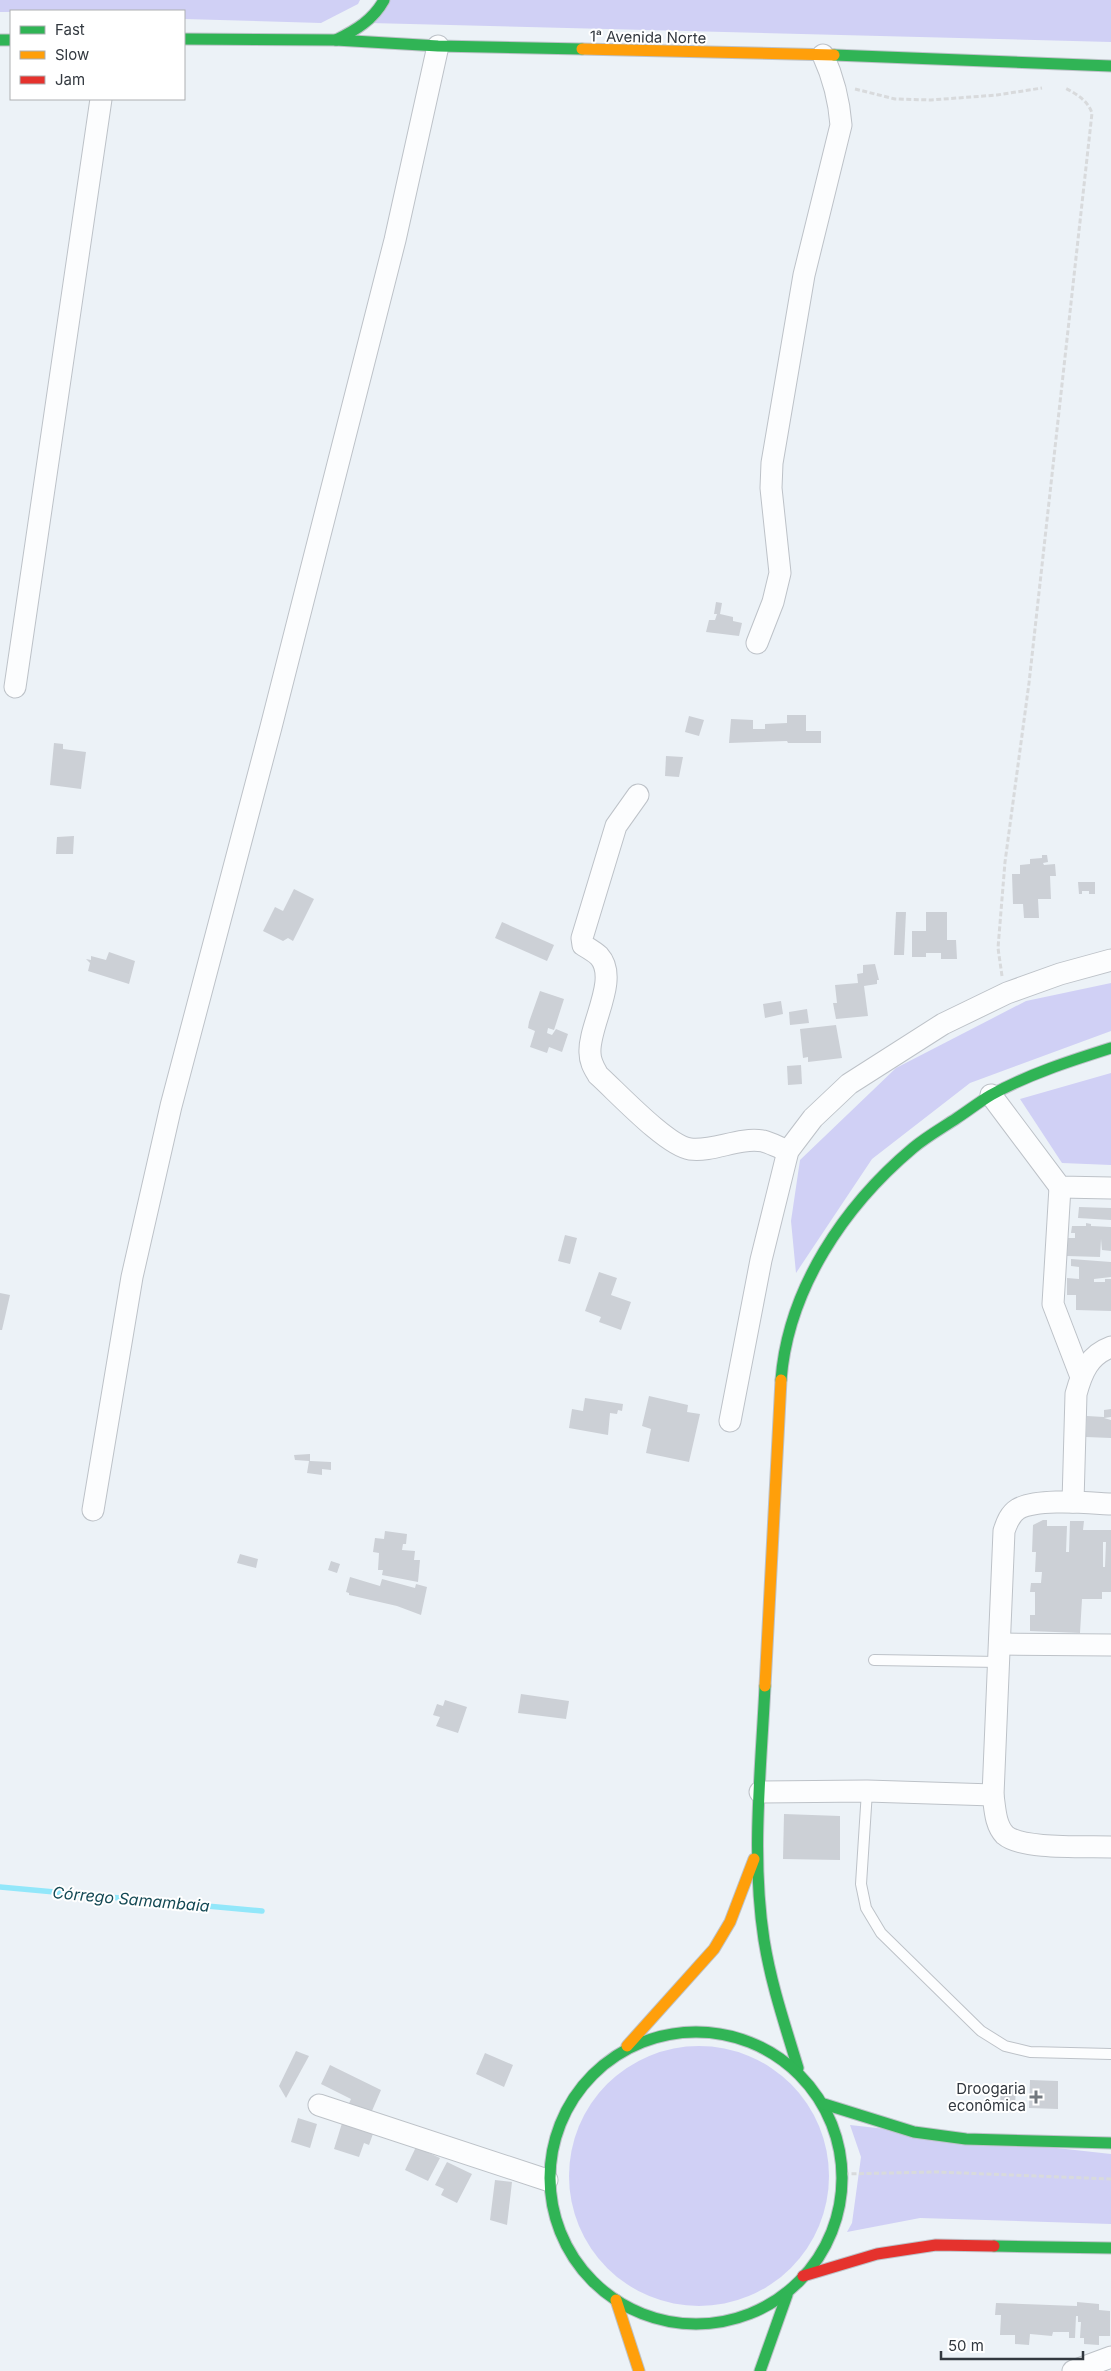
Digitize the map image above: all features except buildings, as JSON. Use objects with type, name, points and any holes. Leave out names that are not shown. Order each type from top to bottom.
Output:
[{"type":"street","points":[[336,40],[369,21],[379,11],[384,0]]},
{"type":"street","name":"1ᵃ Avenida Norte","points":[[185,39],[336,40],[438,46],[823,55],[1111,66]]},
{"type":"street","points":[[93,1510],[132,1276],[171,1106],[396,240],[438,46]]},
{"type":"street","points":[[758,643],[779,584],[780,573],[771,488],[772,463],[804,275],[840,125],[840,101],[823,55]]},
{"type":"street","points":[[15,687],[101,100]]},
{"type":"street","points":[[638,795],[616,826],[582,938],[583,945],[598,956],[604,964],[606,976],[590,1047],[592,1066],[598,1075],[665,1136],[678,1145],[689,1149],[701,1150],[749,1141],[763,1141],[788,1151]]},
{"type":"street","points":[[730,1421],[761,1260],[788,1151],[813,1118],[848,1084],[943,1024],[1008,993],[1060,974],[1111,960]]},
{"type":"street","points":[[760,2371],[787,2295],[803,2276],[838,2219],[844,2174],[838,2138],[824,2104],[798,2068],[775,1995],[764,1938],[757,1850],[778,1416],[784,1354],[803,1289],[827,1245],[865,1195],[913,1148],[991,1095],[1051,1067],[1111,1048]]},
{"type":"street","points":[[991,1095],[1060,1187],[1053,1304],[1081,1377]]},
{"type":"street","points":[[1060,1187],[1111,1188]]},
{"type":"street","points":[[1073,1502],[1076,1394],[1089,1360],[1111,1347]]},
{"type":"street","points":[[1111,1504],[1073,1502],[1032,1504],[1019,1508],[1010,1516],[1004,1531],[993,1795],[998,1824],[1005,1834],[1014,1840],[1030,1844],[1111,1847]]},
{"type":"street","points":[[1000,1653],[1111,1645]]},
{"type":"street","points":[[760,1792],[867,1791],[993,1795]]},
{"type":"street","points":[[757,1850],[730,1922],[714,1949],[624,2049],[585,2080],[559,2123],[547,2180],[556,2221],[579,2266],[616,2300],[655,2319],[698,2325],[741,2318],[787,2295]]},
{"type":"street","points":[[624,2049],[672,2032],[722,2033],[798,2068]]},
{"type":"street","points":[[824,2104],[914,2132],[966,2139],[1111,2143]]},
{"type":"street","points":[[319,2105],[547,2180]]},
{"type":"street","points":[[803,2276],[877,2254],[936,2245],[1111,2248]]},
{"type":"street","points":[[616,2300],[639,2371]]},
{"type":"street","points":[[1074,2371],[1111,2357]]},
{"type":"lane","points":[[874,1660],[1000,1653]]},
{"type":"lane","points":[[867,1791],[862,1884],[866,1908],[880,1933],[981,2031],[1005,2046],[1030,2052],[1111,2054]]},
{"type":"path","points":[[833,78],[853,88],[895,99],[931,100],[997,95],[1050,87]]},
{"type":"path","points":[[1008,993],[1000,968],[998,948],[1005,862],[1034,635],[1092,113],[1090,106],[1082,98],[1067,88],[1058,88]]},
{"type":"path","points":[[844,2174],[936,2172],[1111,2180]]},
{"type":"shaded area","points":[[0,0],[360,0],[358,4],[321,23],[185,19],[185,10],[10,10],[10,12],[0,12]]},
{"type":"shaded area","points":[[390,0],[1111,0],[1111,42],[370,23]]},
{"type":"shaded area","points":[[1111,983],[1111,1031],[970,1083],[872,1159],[796,1273],[791,1221],[800,1160],[896,1068],[1026,1001]]},
{"type":"shaded area","points":[[1111,1073],[1111,1165],[1062,1163],[1020,1099]]},
{"type":"shaded area","points":[[686,2046],[712,2046],[737,2051],[760,2061],[782,2075],[800,2093],[814,2115],[824,2138],[829,2163],[829,2189],[824,2214],[814,2237],[800,2259],[782,2277],[760,2291],[737,2301],[712,2306],[686,2306],[661,2301],[638,2291],[616,2277],[598,2259],[584,2237],[574,2214],[569,2189],[569,2163],[574,2138],[584,2115],[598,2093],[616,2075],[638,2061],[661,2051]]},
{"type":"shaded area","points":[[850,2125],[1111,2154],[1111,2224],[920,2218],[847,2232],[852,2223],[861,2157]]},
{"type":"waterway","name":"Córrego Samambaia","points":[[0,1887],[262,1911]]},
{"type":"traffic: fast","points":[[336,40],[363,24],[375,13],[384,0]]},
{"type":"traffic: fast","points":[[185,39],[336,40],[438,46],[582,49]]},
{"type":"traffic: fast","points":[[0,40],[10,40]]},
{"type":"traffic: fast","points":[[834,55],[1111,66]]},
{"type":"traffic: fast","points":[[781,1380],[786,1346],[795,1314],[808,1282],[824,1252],[843,1223],[864,1196],[888,1171],[923,1140],[1005,1087],[1035,1074],[1111,1048]]},
{"type":"traffic: fast","points":[[765,1686],[758,1813],[760,1908],[770,1973],[798,2068]]},
{"type":"traffic: fast","points":[[696,2032],[738,2038],[765,2049],[789,2065],[809,2085],[825,2109],[836,2136],[842,2178],[836,2220],[825,2247],[809,2271],[789,2291],[765,2307],[738,2318],[696,2324],[654,2318],[627,2307],[603,2291],[583,2271],[567,2247],[556,2220],[550,2178],[556,2136],[567,2109],[583,2085],[603,2065],[627,2049],[654,2038],[696,2032]]},
{"type":"traffic: fast","points":[[824,2104],[914,2132],[966,2139],[1111,2143]]},
{"type":"traffic: fast","points":[[994,2246],[1111,2248]]},
{"type":"traffic: fast","points":[[760,2371],[787,2295]]},
{"type":"traffic: slow","points":[[582,49],[834,55]]},
{"type":"traffic: slow","points":[[765,1686],[781,1380]]},
{"type":"traffic: slow","points":[[627,2046],[714,1949],[730,1922],[754,1859]]},
{"type":"traffic: slow","points":[[616,2300],[639,2371]]},
{"type":"traffic: jam","points":[[803,2276],[877,2254],[936,2245],[994,2246]]},
{"type":"place","name":"Droogaria econômica","points":[[1036,2097]]}]
